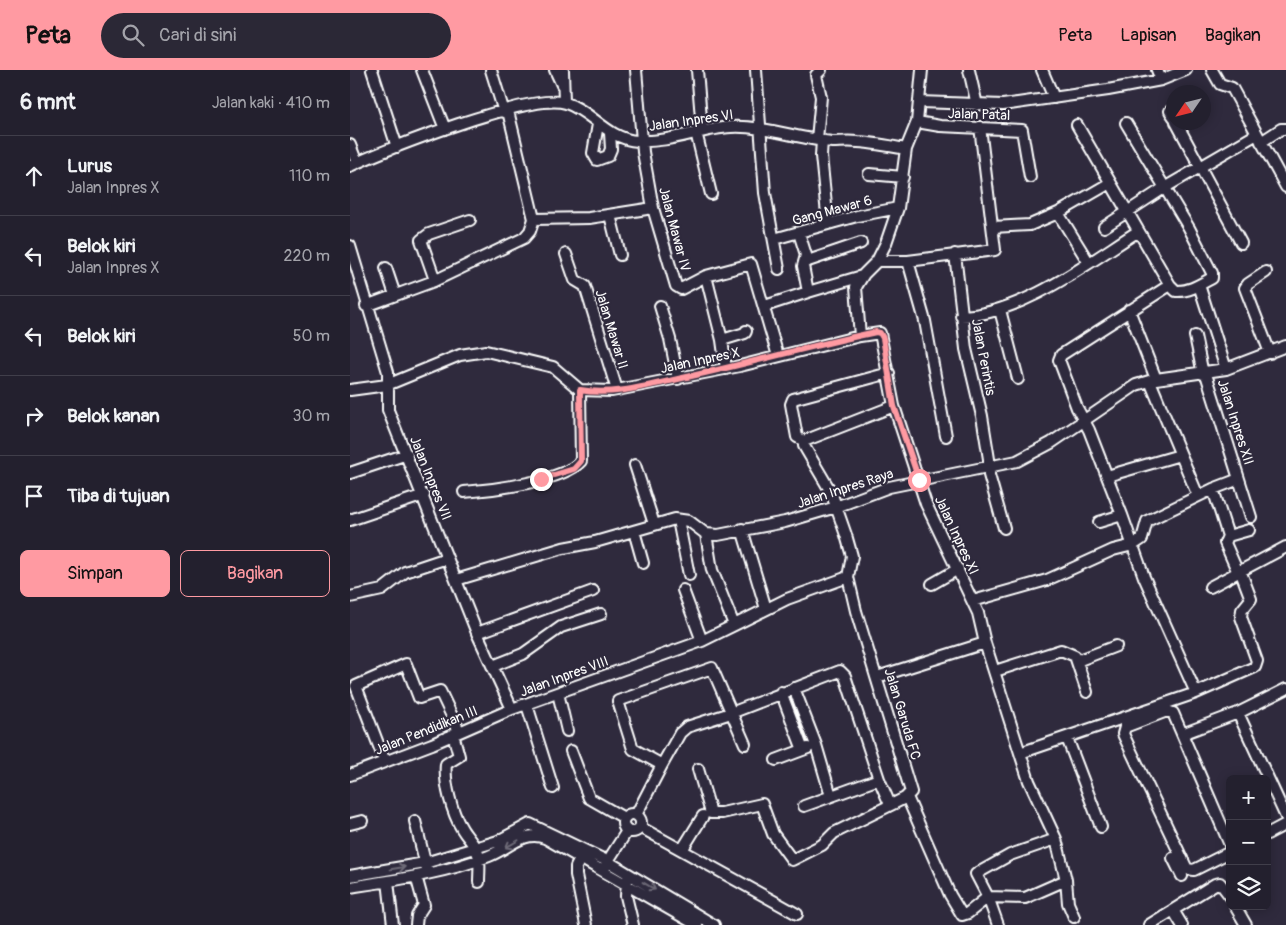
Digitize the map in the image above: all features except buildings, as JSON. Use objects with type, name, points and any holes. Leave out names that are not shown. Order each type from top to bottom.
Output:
[{"type":"street","points":[[372,70],[397,147]]},
{"type":"street","points":[[422,70],[445,129]]},
{"type":"street","points":[[366,306],[435,280],[524,238],[530,231],[534,219],[506,111],[491,70]]},
{"type":"street","points":[[555,70],[563,88]]},
{"type":"street","points":[[350,145],[354,164],[465,121],[535,104],[564,102],[563,70]]},
{"type":"street","name":"Jalan Mawar IV","points":[[636,70],[644,152],[654,208],[676,286],[681,289],[686,288],[706,276],[722,340],[726,369]]},
{"type":"street","points":[[697,70],[699,131],[711,194]]},
{"type":"street","points":[[756,70],[765,193],[779,269]]},
{"type":"street","points":[[821,70],[816,75],[821,97],[819,139],[828,224]]},
{"type":"street","points":[[860,336],[856,287],[862,276],[877,261],[886,243],[898,208],[906,149],[917,122],[922,70]]},
{"type":"street","points":[[969,70],[977,105]]},
{"type":"street","points":[[1042,70],[1054,98]]},
{"type":"street","points":[[920,102],[1003,105],[1054,98],[1186,70]]},
{"type":"street","points":[[1212,70],[1220,84],[1232,88],[1286,187]]},
{"type":"street","name":"Jalan Inpres VI","points":[[564,102],[586,114],[610,133],[620,138],[644,141],[732,127],[759,129],[819,139],[870,142],[906,149]]},
{"type":"street","name":"Jalan Patal","points":[[917,122],[940,126],[1022,130],[1030,177]]},
{"type":"street","points":[[1078,125],[1137,232],[1170,285],[1176,291],[1182,291],[1199,285],[1212,278],[1212,273],[1126,123]]},
{"type":"street","points":[[598,124],[593,153],[597,160],[608,156],[611,149],[610,133]]},
{"type":"street","points":[[877,261],[908,261],[995,250],[980,127]]},
{"type":"street","points":[[1104,227],[1164,188],[1200,168],[1281,128],[1286,129]]},
{"type":"street","points":[[1180,130],[1241,243]]},
{"type":"street","points":[[869,174],[903,177]]},
{"type":"street","points":[[992,227],[1030,225],[1058,213],[1110,183]]},
{"type":"street","points":[[534,219],[577,219],[654,208]]},
{"type":"street","name":"Gang Mawar 6","points":[[774,239],[898,208]]},
{"type":"street","points":[[1058,213],[1089,263]]},
{"type":"street","points":[[610,215],[620,255]]},
{"type":"street","points":[[435,280],[422,240],[429,234],[470,220]]},
{"type":"street","points":[[962,316],[978,316],[1000,310],[1029,297],[1089,263],[1137,232]]},
{"type":"street","points":[[799,233],[806,256],[803,266],[808,292]]},
{"type":"street","points":[[805,262],[861,242]]},
{"type":"street","points":[[350,250],[388,372],[388,385]]},
{"type":"street","name":"Jalan Mawar II","points":[[566,254],[575,280],[585,286],[617,390]]},
{"type":"street","name":"Jalan Perintis","points":[[955,254],[966,349],[982,416],[989,475],[1004,528]]},
{"type":"street","points":[[908,261],[925,321],[946,436]]},
{"type":"street","points":[[706,276],[751,264],[778,356]]},
{"type":"street","points":[[386,268],[395,295]]},
{"type":"street","points":[[1266,272],[1245,288],[1270,353]]},
{"type":"street","points":[[764,306],[862,276]]},
{"type":"street","points":[[1170,285],[1061,355],[1060,365],[1107,476],[1147,586],[1196,693]]},
{"type":"street","points":[[1199,285],[1226,369]]},
{"type":"street","points":[[660,306],[675,356],[678,379]]},
{"type":"street","points":[[1000,310],[1018,379]]},
{"type":"street","points":[[1129,310],[1180,454],[1198,496]]},
{"type":"street","points":[[722,340],[745,333],[746,331]]},
{"type":"street","name":"Jalan Inpres X","points":[[580,390],[617,390],[678,379],[860,336],[880,333],[894,406],[919,480]]},
{"type":"street","name":"Jalan Inpres XII","points":[[1195,336],[1204,374],[1251,517]]},
{"type":"street","name":"Jalan Inpres Raya","points":[[706,534],[718,535],[785,522],[836,507],[889,487],[1017,461],[1030,456],[1085,422],[1136,385],[1153,380],[1204,374],[1226,369],[1286,346]]},
{"type":"street","points":[[350,390],[388,385],[460,355],[486,351],[552,367],[580,390],[581,461],[574,469],[541,479],[464,492]]},
{"type":"street","name":"Jalan Garuda FC","points":[[889,373],[793,399],[791,404],[797,437],[804,441],[804,446],[831,492],[852,556],[848,577],[911,787],[911,792],[907,797]]},
{"type":"street","name":"Jalan Inpres VII","points":[[388,385],[388,410],[424,495],[456,580]]},
{"type":"street","points":[[804,441],[894,406]]},
{"type":"street","points":[[350,473],[406,454]]},
{"type":"street","points":[[1107,476],[1180,454]]},
{"type":"street","points":[[635,465],[654,524]]},
{"type":"street","points":[[973,601],[1047,580],[1113,550],[1133,545],[1142,539],[1147,521],[1213,489],[1239,479]]},
{"type":"street","name":"Jalan Inpres XI","points":[[919,480],[933,523],[958,569],[978,613],[985,643],[1029,781],[1056,839],[1066,880],[1068,903],[1074,917]]},
{"type":"street","points":[[1020,753],[1196,693],[1251,669],[1257,664],[1241,617],[1242,610],[1251,599],[1240,570],[1236,568],[1225,543],[1228,536],[1213,489]]},
{"type":"street","points":[[350,520],[424,495]]},
{"type":"street","points":[[1099,522],[1122,516]]},
{"type":"street","points":[[678,520],[689,575]]},
{"type":"street","points":[[456,580],[563,548],[634,531],[654,524],[689,520],[706,534],[712,570],[734,625]]},
{"type":"street","points":[[742,529],[766,609]]},
{"type":"street","points":[[1228,536],[1249,530]]},
{"type":"street","points":[[634,531],[643,563]]},
{"type":"street","points":[[1210,587],[1286,548]]},
{"type":"street","points":[[350,597],[382,590],[405,572],[447,558]]},
{"type":"street","points":[[932,584],[958,569]]},
{"type":"street","name":"Jalan Inpres VIII","points":[[456,580],[477,633],[512,710],[702,641],[766,609],[848,577]]},
{"type":"street","points":[[683,590],[702,641]]},
{"type":"street","points":[[477,633],[593,592]]},
{"type":"street","points":[[493,666],[524,654],[562,627],[601,614]]},
{"type":"street","points":[[877,677],[985,643]]},
{"type":"street","points":[[1077,661],[1116,646]]},
{"type":"street","points":[[995,671],[1061,650],[1069,652],[1077,661],[1087,692]]},
{"type":"street","points":[[385,762],[356,686],[406,664],[419,698],[440,692],[456,733],[459,756],[446,764],[450,796],[460,827],[476,848],[479,859],[479,882]]},
{"type":"street","points":[[662,765],[650,761],[633,749],[619,706],[620,699],[712,668],[745,744]]},
{"type":"street","points":[[636,816],[680,733],[687,727],[731,713],[781,692],[837,672],[843,673],[888,800]]},
{"type":"street","points":[[794,688],[816,746],[831,796]]},
{"type":"street","points":[[1182,734],[1238,713],[1285,691]]},
{"type":"street","points":[[781,692],[803,750]]},
{"type":"street","points":[[558,693],[567,731]]},
{"type":"street","points":[[527,705],[553,788]]},
{"type":"street","name":"Jalan Pendidikan III","points":[[350,775],[512,710]]},
{"type":"street","points":[[1226,836],[1173,713],[1170,711],[1125,727],[1123,731],[1187,869],[1194,870],[1226,854]]},
{"type":"street","points":[[1238,713],[1286,818]]},
{"type":"street","points":[[1111,723],[1182,876]]},
{"type":"street","points":[[1067,738],[1100,827]]},
{"type":"street","points":[[776,760],[816,746]]},
{"type":"street","points":[[571,751],[589,798],[624,818]]},
{"type":"street","points":[[698,769],[711,813],[722,813],[762,804],[774,834],[789,858],[795,859],[822,845],[834,833],[907,797],[950,895],[962,915],[968,913],[988,896],[1025,898],[1066,880]]},
{"type":"street","points":[[804,806],[879,779]]},
{"type":"street","points":[[624,818],[632,814],[636,816],[639,818],[640,827]]},
{"type":"street","points":[[682,850],[703,816]]},
{"type":"street","points":[[624,818],[624,828],[627,831]]},
{"type":"street","points":[[350,824],[362,821]]},
{"type":"street","points":[[415,821],[427,868]]},
{"type":"street","points":[[350,887],[416,876],[427,868],[498,841],[530,824],[604,865],[627,873],[714,925]]},
{"type":"street","points":[[1271,832],[1286,824]]},
{"type":"street","points":[[627,831],[632,832],[640,827]]},
{"type":"street","points":[[640,827],[798,914]]},
{"type":"street","points":[[604,865],[627,831]]},
{"type":"street","points":[[350,876],[427,868],[479,859],[489,856],[528,836],[536,835],[583,854]]},
{"type":"street","points":[[998,925],[988,896],[976,873],[1010,854],[1056,839]]},
{"type":"street","points":[[583,854],[576,867],[576,875],[586,925]]},
{"type":"street","points":[[604,865],[626,884],[686,922],[697,925]]},
{"type":"street","points":[[627,873],[626,896],[633,925]]},
{"type":"street","points":[[416,876],[424,905],[417,916],[416,925]]},
{"type":"street","points":[[388,881],[393,925]]},
{"type":"street","points":[[1149,925],[1220,883],[1226,891]]},
{"type":"street","points":[[684,907],[686,922]]},
{"type":"street","points":[[1173,910],[1182,925]]},
{"type":"street","points":[[1237,910],[1246,925]]},
{"type":"route","points":[[541,479],[574,469],[581,461],[580,390],[612,391],[659,383],[740,366],[876,332],[880,333],[883,338],[894,406],[919,480]]}]
